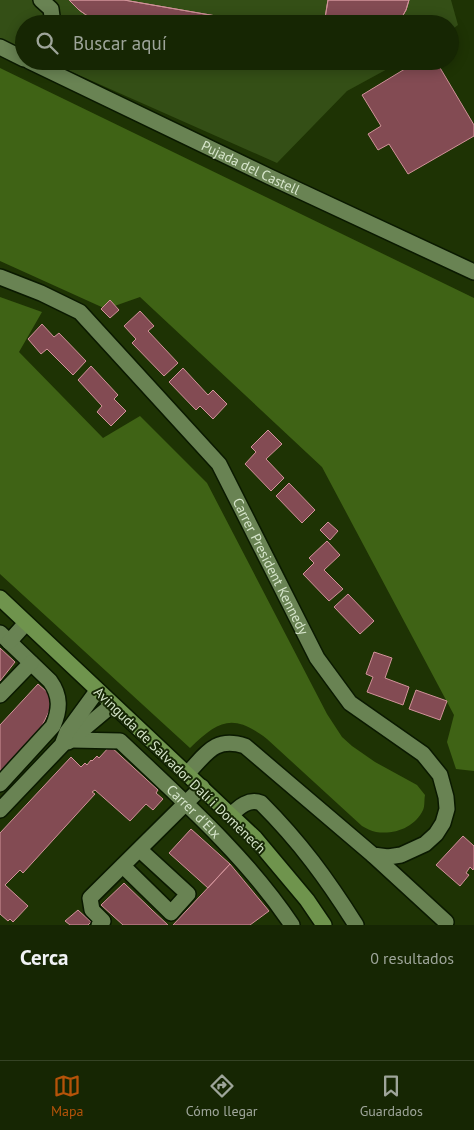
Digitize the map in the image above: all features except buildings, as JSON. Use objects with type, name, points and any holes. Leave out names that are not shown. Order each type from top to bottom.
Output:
[{"type":"main road","name":"Avinguda de Salvador Dalí i Domènech","points":[[0,598],[255,838],[280,867],[324,925]]},
{"type":"street","points":[[41,0],[52,9],[52,15]]},
{"type":"street","name":"Pujada del Castell","points":[[0,48],[15,55]]},
{"type":"street","name":"Pujada del Castell","points":[[48,70],[270,177],[474,272]]},
{"type":"street","name":"Carrer President Kennedy","points":[[0,277],[41,293],[80,312],[219,464],[316,658],[350,703],[423,754],[440,775],[447,809],[443,823],[436,834],[420,847],[401,855],[388,857],[373,855]]},
{"type":"street","points":[[0,784],[53,726],[58,715],[59,701],[56,690],[50,681],[5,637],[26,623]]},
{"type":"street","points":[[0,695],[31,663]]},
{"type":"street","points":[[67,742],[68,732],[98,691]]},
{"type":"street","points":[[0,810],[67,742],[112,705]]},
{"type":"street","name":"Carrer d'Elx","points":[[67,742],[120,741],[239,856],[292,925]]},
{"type":"street","points":[[187,774],[216,746],[227,742],[245,746],[373,855],[446,922]]},
{"type":"street","points":[[103,924],[92,910],[90,898],[202,787]]},
{"type":"street","points":[[231,815],[239,807],[250,802],[256,801],[261,803],[306,852],[328,881],[356,925]]},
{"type":"street","points":[[123,866],[171,913],[188,894],[140,850]]},
{"type":"green space","points":[[0,0],[451,0],[455,15],[15,15],[15,47],[0,40]]},
{"type":"green space","points":[[0,68],[474,298],[474,771],[456,769],[447,742],[454,715],[322,467],[140,297],[106,309],[0,261]]},
{"type":"green space","points":[[67,70],[386,70],[347,91],[277,163]]},
{"type":"green space","points":[[0,297],[42,312],[19,352],[103,438],[140,416],[207,483],[327,714],[342,737],[375,762],[417,785],[425,795],[423,810],[410,825],[404,829],[383,833],[374,832],[362,826],[267,739],[245,726],[227,723],[218,726],[209,731],[190,748],[0,574]]}]
